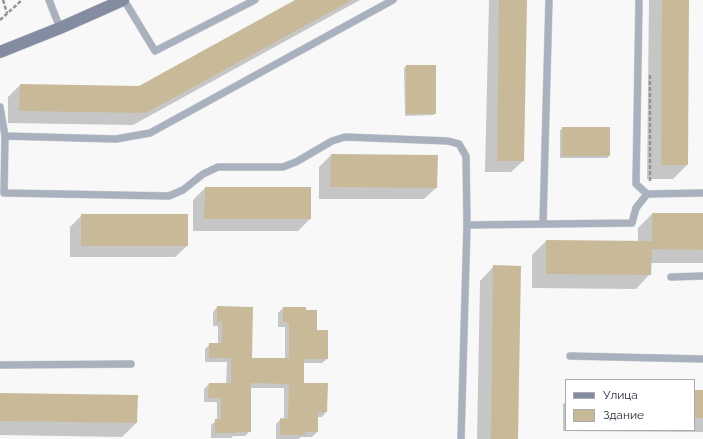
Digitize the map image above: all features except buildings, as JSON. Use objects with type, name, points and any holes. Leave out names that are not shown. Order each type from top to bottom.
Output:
[{"type":"main road","points":[[0,52],[124,0]]},
{"type":"lane","points":[[49,0],[60,28]]},
{"type":"lane","points":[[124,0],[155,51],[256,0]]},
{"type":"lane","points":[[5,136],[116,139],[150,133],[393,0]]},
{"type":"lane","points":[[543,223],[549,0]]},
{"type":"lane","points":[[639,0],[636,184],[648,194],[703,194]]},
{"type":"lane","points":[[0,107],[5,136],[4,193],[169,196],[183,190],[203,174],[218,167],[283,167],[296,162],[332,141],[345,137],[448,141],[459,144],[466,156],[467,225],[461,439]]},
{"type":"lane","points":[[467,225],[632,223],[636,208],[648,194]]},
{"type":"lane","points":[[672,276],[703,276]]},
{"type":"lane","points":[[570,356],[703,359]]},
{"type":"lane","points":[[0,365],[131,364]]},
{"type":"path","points":[[3,0],[7,13]]},
{"type":"path","points":[[0,20],[22,0]]},
{"type":"path","points":[[648,194],[650,70]]}]
